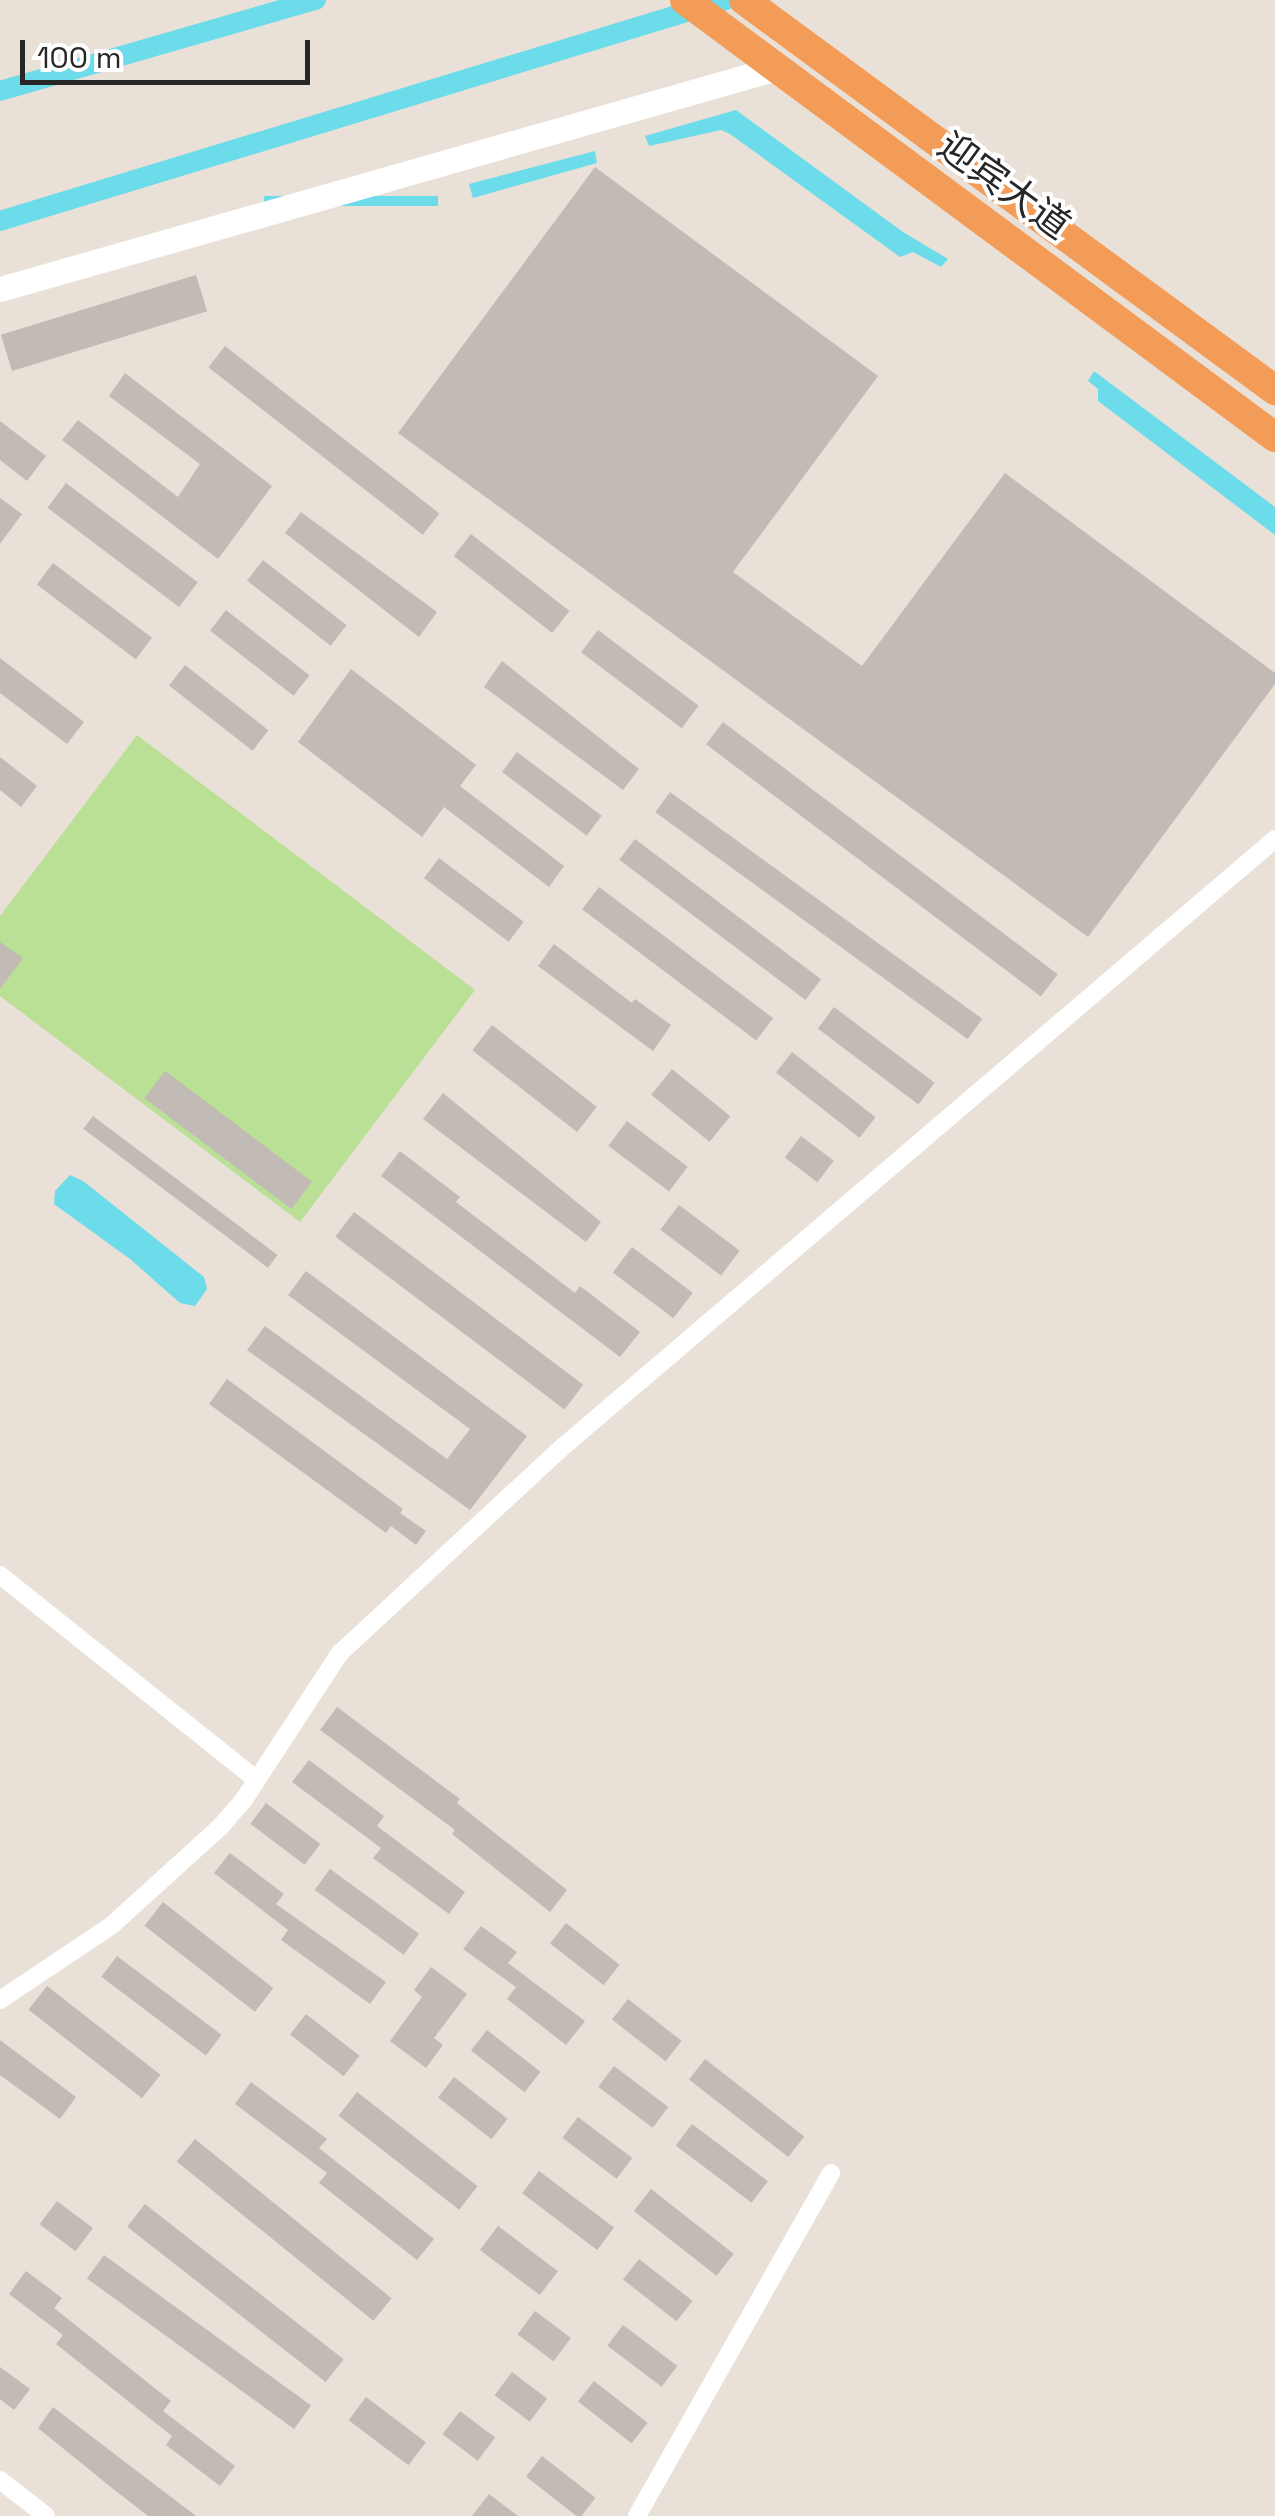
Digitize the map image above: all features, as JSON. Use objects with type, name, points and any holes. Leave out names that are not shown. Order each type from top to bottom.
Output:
[{"type":"highway","name":"迎宾大道","points":[[745,1],[1275,390]]},
{"type":"highway","name":"迎宾大道","points":[[692,6],[1275,437]]},
{"type":"main road","points":[[0,289],[777,68]]},
{"type":"street","points":[[0,2000],[112,1925],[221,1826],[340,1653],[565,1445],[1275,840]]},
{"type":"street","points":[[0,1575],[256,1779]]},
{"type":"street","points":[[637,2516],[832,2173]]},
{"type":"street","points":[[0,2480],[46,2516]]},
{"type":"green space","points":[[137,735],[475,990],[300,1222],[0,996],[0,916]]},
{"type":"water","points":[[736,110],[903,232],[948,259],[941,267],[913,252],[900,257],[721,130],[649,146],[645,136]]},
{"type":"water","points":[[595,151],[597,163],[473,198],[469,184]]},
{"type":"water","points":[[264,196],[438,196],[438,206],[264,206]]},
{"type":"water","points":[[1094,371],[1275,507],[1275,535],[1098,401],[1098,389],[1088,381]]},
{"type":"water","points":[[70,1175],[83,1181],[204,1277],[207,1289],[195,1306],[180,1303],[130,1259],[54,1204],[55,1191]]},
{"type":"building","points":[[595,167],[878,376],[733,572],[862,666],[1005,473],[1275,673],[1275,684],[1088,937],[398,433]]},
{"type":"building","points":[[196,275],[207,311],[12,371],[1,335]]},
{"type":"building","points":[[225,346],[439,513],[423,535],[208,367]]},
{"type":"building","points":[[125,373],[272,486],[218,559],[62,440],[78,420],[178,497],[200,464],[109,396]]},
{"type":"building","points":[[0,421],[46,456],[27,481],[0,460]]},
{"type":"building","points":[[66,483],[198,582],[179,607],[47,508]]},
{"type":"building","points":[[0,498],[22,514],[0,544]]},
{"type":"building","points":[[301,512],[437,612],[419,637],[285,533]]},
{"type":"building","points":[[471,534],[570,611],[552,633],[454,556]]},
{"type":"building","points":[[263,560],[347,625],[331,646],[247,580]]},
{"type":"building","points":[[53,563],[152,638],[136,659],[37,585]]},
{"type":"building","points":[[226,610],[310,675],[294,696],[210,630]]},
{"type":"building","points":[[598,630],[699,706],[682,728],[581,652]]},
{"type":"building","points":[[0,658],[84,722],[67,744],[0,693]]},
{"type":"building","points":[[502,661],[639,769],[623,790],[484,687]]},
{"type":"building","points":[[185,665],[269,730],[253,751],[169,685]]},
{"type":"building","points":[[351,669],[476,765],[460,786],[564,866],[549,887],[444,807],[422,837],[298,742]]},
{"type":"building","points":[[723,722],[1058,974],[1041,997],[706,744]]},
{"type":"building","points":[[517,752],[602,816],[587,836],[502,772]]},
{"type":"building","points":[[0,757],[37,786],[21,807],[0,790]]},
{"type":"building","points":[[670,792],[982,1019],[968,1039],[655,812]]},
{"type":"building","points":[[635,839],[821,979],[805,1000],[619,860]]},
{"type":"building","points":[[439,858],[524,922],[509,942],[424,878]]},
{"type":"building","points":[[599,887],[773,1018],[756,1041],[582,909]]},
{"type":"building","points":[[0,942],[23,958],[0,989]]},
{"type":"building","points":[[554,944],[632,1003],[635,999],[671,1025],[653,1051],[538,966]]},
{"type":"building","points":[[834,1007],[935,1083],[918,1104],[818,1029]]},
{"type":"building","points":[[492,1025],[597,1107],[577,1132],[472,1050]]},
{"type":"building","points":[[792,1052],[876,1117],[860,1138],[776,1072]]},
{"type":"building","points":[[672,1069],[730,1116],[710,1142],[651,1095]]},
{"type":"building","points":[[165,1071],[312,1182],[291,1209],[145,1098]]},
{"type":"building","points":[[443,1093],[601,1222],[586,1242],[423,1119]]},
{"type":"building","points":[[93,1116],[277,1255],[268,1268],[83,1129]]},
{"type":"building","points":[[627,1121],[688,1167],[669,1191],[608,1146]]},
{"type":"building","points":[[801,1136],[834,1161],[817,1182],[785,1158]]},
{"type":"building","points":[[400,1151],[460,1197],[456,1202],[575,1293],[580,1286],[640,1332],[620,1357],[381,1176]]},
{"type":"building","points":[[679,1205],[740,1251],[721,1275],[660,1230]]},
{"type":"building","points":[[354,1212],[583,1385],[565,1409],[335,1237]]},
{"type":"building","points":[[632,1247],[693,1293],[673,1318],[613,1273]]},
{"type":"building","points":[[306,1271],[527,1436],[470,1510],[247,1350],[265,1326],[447,1459],[470,1429],[288,1295]]},
{"type":"building","points":[[227,1379],[403,1509],[400,1513],[426,1531],[416,1545],[391,1526],[386,1533],[209,1404]]},
{"type":"building","points":[[337,1707],[460,1799],[457,1803],[567,1890],[550,1912],[452,1834],[455,1830],[320,1730]]},
{"type":"building","points":[[309,1760],[384,1816],[377,1826],[465,1892],[449,1914],[373,1858],[381,1848],[292,1782]]},
{"type":"building","points":[[266,1803],[320,1844],[305,1865],[250,1824]]},
{"type":"building","points":[[230,1853],[284,1894],[276,1904],[386,1982],[370,2004],[281,1940],[288,1930],[214,1873]]},
{"type":"building","points":[[330,1869],[419,1934],[404,1955],[315,1890]]},
{"type":"building","points":[[163,1902],[273,1988],[255,2012],[145,1926]]},
{"type":"building","points":[[566,1923],[620,1965],[604,1985],[550,1943]]},
{"type":"building","points":[[481,1926],[517,1952],[508,1963],[585,2021],[566,2045],[507,1999],[516,1987],[463,1949]]},
{"type":"building","points":[[117,1956],[222,2035],[206,2056],[101,1977]]},
{"type":"building","points":[[431,1967],[467,1994],[434,2038],[443,2045],[426,2068],[390,2041],[422,1997],[414,1990]]},
{"type":"building","points":[[47,1986],[160,2075],[142,2098],[29,2010]]},
{"type":"building","points":[[628,1999],[682,2041],[666,2061],[612,2019]]},
{"type":"building","points":[[306,2014],[360,2056],[344,2076],[290,2034]]},
{"type":"building","points":[[487,2030],[541,2072],[525,2092],[471,2050]]},
{"type":"building","points":[[0,2040],[76,2097],[60,2119],[0,2075]]},
{"type":"building","points":[[705,2059],[804,2137],[788,2157],[689,2079]]},
{"type":"building","points":[[614,2066],[668,2107],[653,2128],[598,2087]]},
{"type":"building","points":[[454,2077],[508,2119],[492,2139],[438,2097]]},
{"type":"building","points":[[251,2082],[327,2139],[319,2148],[434,2239],[417,2260],[319,2183],[327,2173],[235,2104]]},
{"type":"building","points":[[357,2092],[478,2186],[459,2210],[339,2116]]},
{"type":"building","points":[[578,2117],[632,2158],[617,2179],[562,2138]]},
{"type":"building","points":[[692,2124],[768,2181],[752,2203],[676,2146]]},
{"type":"building","points":[[195,2139],[392,2298],[373,2321],[177,2162]]},
{"type":"building","points":[[539,2171],[614,2228],[597,2250],[522,2193]]},
{"type":"building","points":[[651,2189],[734,2254],[717,2276],[634,2211]]},
{"type":"building","points":[[57,2201],[93,2228],[75,2251],[40,2224]]},
{"type":"building","points":[[145,2204],[344,2359],[326,2382],[127,2227]]},
{"type":"building","points":[[498,2226],[558,2271],[540,2295],[480,2250]]},
{"type":"building","points":[[104,2255],[311,2405],[294,2429],[87,2278]]},
{"type":"building","points":[[639,2259],[693,2301],[677,2321],[623,2279]]},
{"type":"building","points":[[26,2271],[62,2298],[54,2308],[171,2401],[163,2411],[235,2466],[220,2486],[166,2445],[172,2436],[56,2344],[63,2335],[9,2294]]},
{"type":"building","points":[[535,2311],[571,2338],[553,2361],[518,2334]]},
{"type":"building","points":[[623,2325],[677,2366],[662,2387],[607,2346]]},
{"type":"building","points":[[0,2367],[30,2389],[14,2410],[0,2399]]},
{"type":"building","points":[[512,2372],[547,2398],[530,2422],[495,2395]]},
{"type":"building","points":[[594,2381],[648,2423],[632,2443],[578,2401]]},
{"type":"building","points":[[366,2397],[426,2442],[408,2465],[349,2420]]},
{"type":"building","points":[[53,2407],[196,2516],[148,2516],[38,2428]]},
{"type":"building","points":[[460,2411],[495,2437],[478,2461],[443,2434]]},
{"type":"building","points":[[542,2456],[596,2498],[581,2516],[577,2516],[526,2476]]},
{"type":"building","points":[[489,2494],[518,2516],[472,2516]]},
{"type":"waterway","points":[[0,91],[316,0]]},
{"type":"waterway","points":[[0,221],[726,0]]}]
